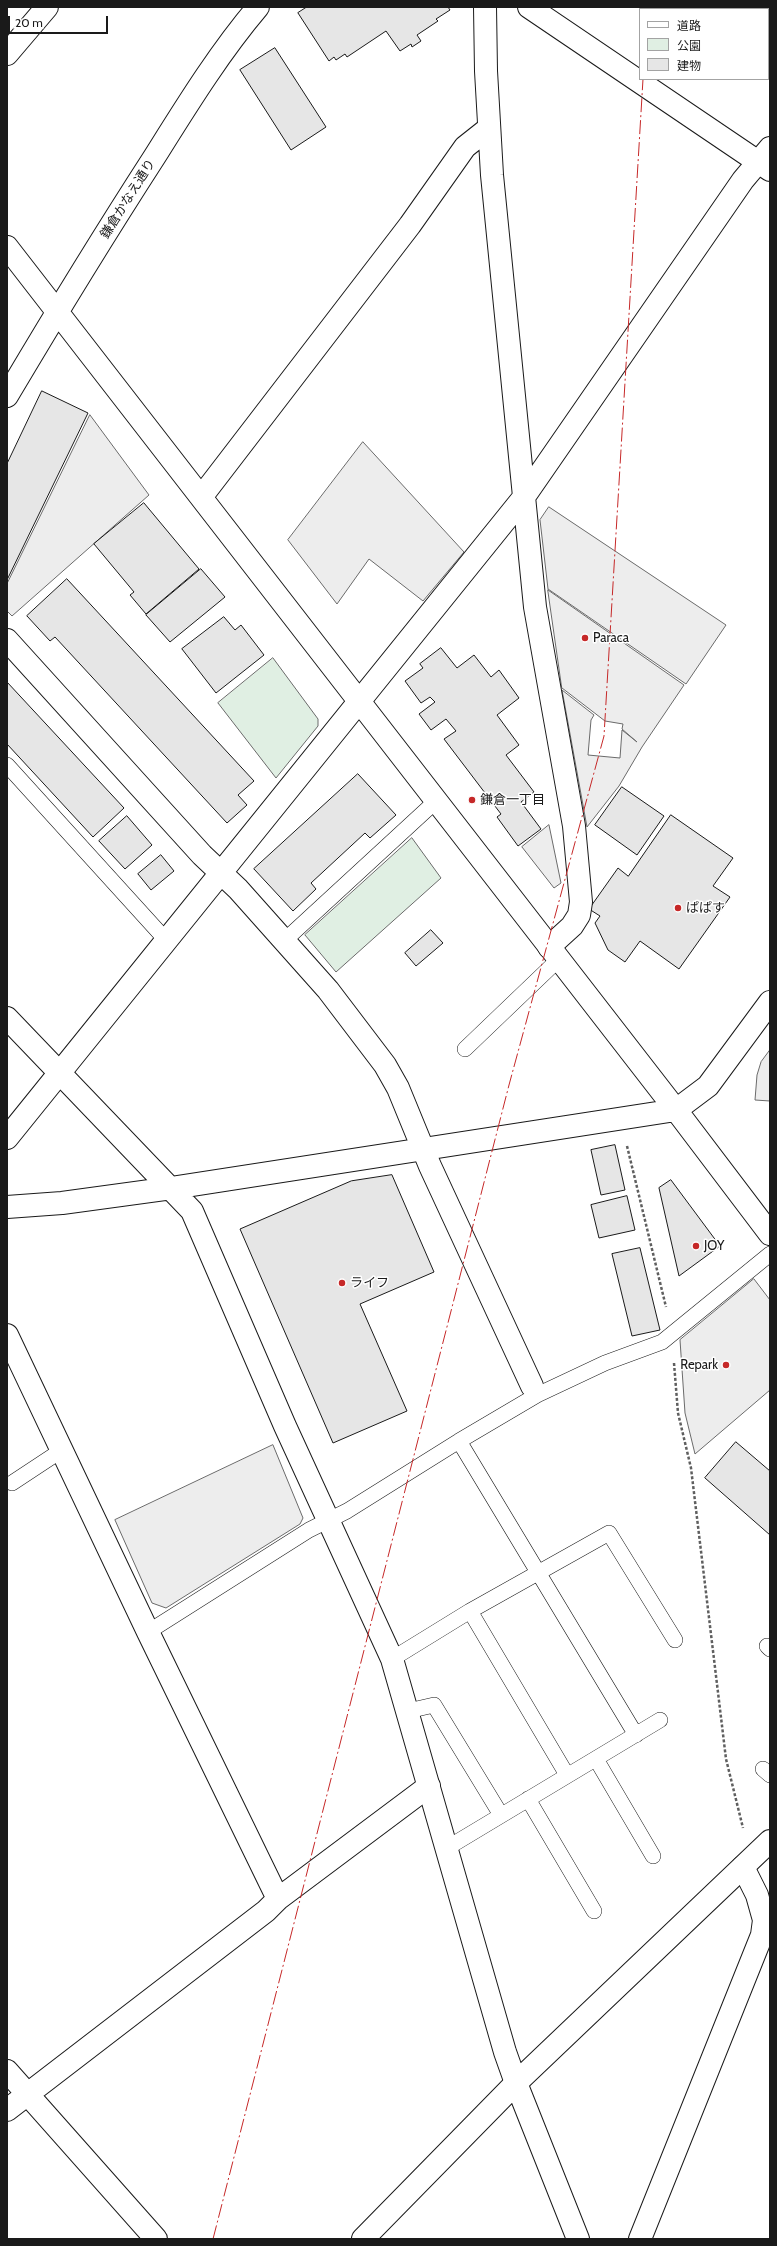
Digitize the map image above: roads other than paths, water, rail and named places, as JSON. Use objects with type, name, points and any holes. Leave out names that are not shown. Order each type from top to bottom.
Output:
[{"type":"street","points":[[7,54],[47,7]]},
{"type":"street","name":"鎌倉かなえ通り","points":[[7,396],[57,311],[193,96],[237,32],[258,7]]},
{"type":"street","points":[[485,7],[489,128],[506,322],[535,607],[574,826],[581,902],[579,914],[554,953]]},
{"type":"street","points":[[529,7],[639,78]]},
{"type":"street","points":[[7,1138],[59,1071],[222,872],[524,497],[743,180],[766,160],[642,80]]},
{"type":"street","points":[[202,496],[410,225],[465,147],[489,128]]},
{"type":"street","points":[[7,246],[202,496],[770,1234]]},
{"type":"street","points":[[7,640],[202,855],[222,872],[333,996],[385,1065],[398,1088],[430,1166],[535,1391]]},
{"type":"street","points":[[7,1207],[172,1188],[676,1110],[708,1086],[770,1002]]},
{"type":"street","points":[[7,1018],[172,1188],[192,1211],[285,1426],[392,1659],[505,2052],[578,2239]]},
{"type":"street","points":[[7,1335],[148,1632],[278,1899]]},
{"type":"street","points":[[7,2110],[266,1911],[278,1899],[429,1786]]},
{"type":"street","points":[[363,2239],[516,2083],[770,1841]]},
{"type":"street","points":[[640,2239],[762,1935],[764,1920],[757,1895],[742,1867]]},
{"type":"street","points":[[7,2071],[156,2239]]},
{"type":"lane","points":[[7,765],[166,940]]},
{"type":"lane","points":[[284,941],[436,801]]},
{"type":"lane","points":[[465,1049],[554,953]]},
{"type":"lane","points":[[148,1632],[328,1520],[347,1510],[459,1441],[535,1391],[662,1342],[770,1254]]},
{"type":"lane","points":[[459,1441],[636,1735]]},
{"type":"lane","points":[[12,1483],[62,1450]]},
{"type":"lane","points":[[392,1659],[470,1611],[609,1533],[675,1640]]},
{"type":"lane","points":[[470,1611],[567,1775]]},
{"type":"lane","points":[[408,1711],[434,1705],[501,1815]]},
{"type":"lane","points":[[447,1848],[660,1720]]},
{"type":"lane","points":[[596,1759],[653,1856]]},
{"type":"lane","points":[[528,1799],[594,1911]]},
{"type":"place","name":"Paraca","points":[[585,638]]},
{"type":"place","name":"鎌倉一丁目","points":[[472,800]]},
{"type":"place","name":"ぱぱす","points":[[678,908]]},
{"type":"place","name":"JOY","points":[[696,1246]]},
{"type":"place","name":"ライフ","points":[[342,1283]]},
{"type":"place","name":"Repark","points":[[726,1365]]}]
